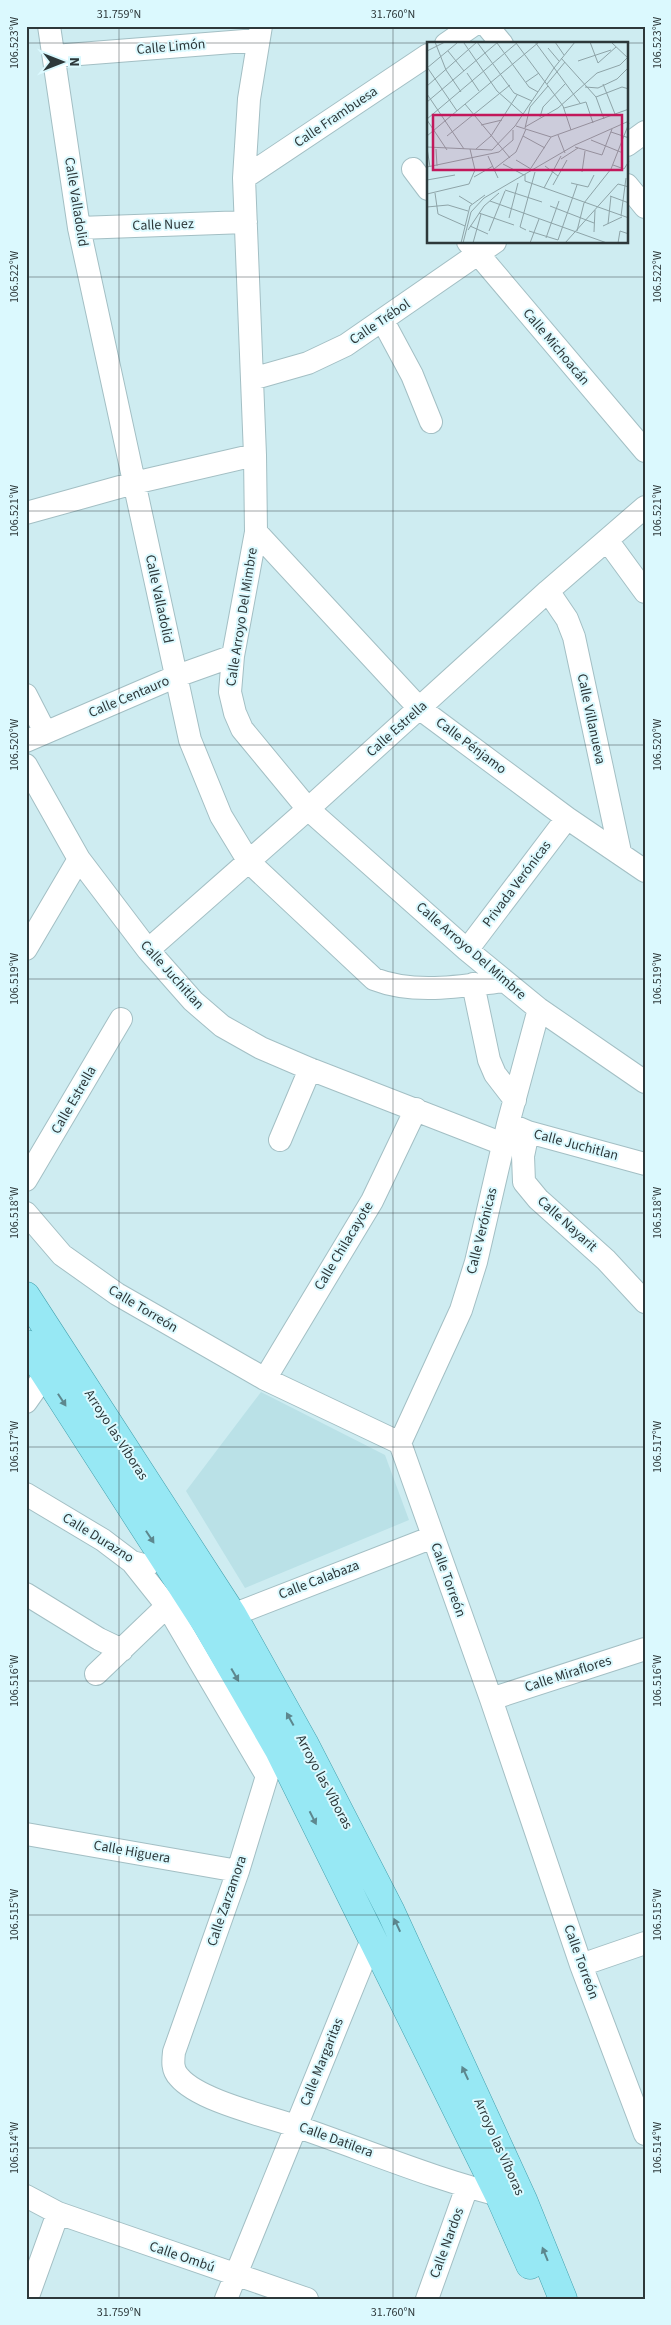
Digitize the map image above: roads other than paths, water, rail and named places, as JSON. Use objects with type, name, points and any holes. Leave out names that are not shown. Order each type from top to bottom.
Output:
[{"type":"main road","name":"Arroyo las Víboras","points":[[26,1296],[232,1614],[304,1743],[392,1912],[511,2198],[544,2299]]},
{"type":"main road","name":"Arroyo las Víboras","points":[[26,1344],[207,1625],[279,1750],[373,1936],[563,2299]]},
{"type":"street","name":"Calle Valladolid","points":[[49,26],[79,228],[176,676],[190,740],[221,816],[249,862],[374,979],[389,985],[417,989],[504,981]]},
{"type":"street","points":[[449,42],[472,26]]},
{"type":"street","points":[[487,26],[500,42]]},
{"type":"street","name":"Calle Limón","points":[[54,56],[259,33]]},
{"type":"street","name":"Calle Arroyo Del Mimbre","points":[[259,33],[249,99],[244,178],[255,456],[256,532],[233,656],[230,692],[235,713],[242,729],[308,809],[504,981],[539,1009],[645,1082]]},
{"type":"street","name":"Calle Frambuesa","points":[[244,178],[427,56]]},
{"type":"street","points":[[628,144],[645,132]]},
{"type":"street","points":[[413,169],[427,188]]},
{"type":"street","points":[[628,187],[645,207]]},
{"type":"street","name":"Calle Nuez","points":[[79,228],[246,222]]},
{"type":"street","name":"Calle Trébol","points":[[252,379],[308,363],[346,345],[383,321],[481,247]]},
{"type":"street","name":"Calle Michoacán","points":[[481,247],[645,451]]},
{"type":"street","points":[[383,321],[412,374],[432,422]]},
{"type":"street","points":[[26,513],[134,483],[255,456]]},
{"type":"street","name":"Calle Estrella","points":[[148,950],[249,862],[548,591],[645,507]]},
{"type":"street","name":"Calle Pénjamo","points":[[256,532],[419,708],[567,818],[630,853],[645,871]]},
{"type":"street","points":[[608,540],[645,592]]},
{"type":"street","name":"Calle Villanueva","points":[[548,591],[567,619],[574,637],[630,853]]},
{"type":"street","name":"Calle Centauro","points":[[35,737],[176,676],[233,656]]},
{"type":"street","points":[[26,696],[35,737]]},
{"type":"street","name":"Calle Juchitlan","points":[[26,765],[79,859],[148,950],[193,1001],[222,1026],[261,1048],[310,1069],[416,1109],[645,1164]]},
{"type":"street","name":"Privada Verónicas","points":[[467,950],[567,818]]},
{"type":"street","points":[[26,949],[79,859]]},
{"type":"street","points":[[473,984],[489,1060],[495,1074],[515,1100]]},
{"type":"street","name":"Calle Verónicas","points":[[400,1443],[461,1310],[513,1133],[515,1100],[539,1009]]},
{"type":"street","name":"Calle Estrella","points":[[26,1180],[121,1019]]},
{"type":"street","points":[[280,1140],[310,1069]]},
{"type":"street","name":"Calle Chilacayote","points":[[265,1379],[372,1201],[416,1109]]},
{"type":"street","name":"Calle Nayarit","points":[[513,1133],[523,1156],[524,1182],[538,1199],[606,1260],[645,1302]]},
{"type":"street","name":"Calle Torreón","points":[[26,1213],[62,1255],[133,1304],[265,1379],[400,1443],[491,1699],[582,1965],[638,2095],[645,2134]]},
{"type":"street","points":[[26,1402],[45,1375]]},
{"type":"street","name":"Calle Durazno","points":[[26,1494],[103,1540],[132,1562],[174,1574]]},
{"type":"street","name":"Calle Calabaza","points":[[207,1625],[432,1537]]},
{"type":"street","points":[[132,1562],[167,1606],[267,1776]]},
{"type":"street","points":[[26,1594],[122,1650]]},
{"type":"street","points":[[96,1674],[167,1606]]},
{"type":"street","name":"Calle Miraflores","points":[[491,1699],[645,1649]]},
{"type":"street","name":"Calle Zarzamora","points":[[174,2052],[238,1871],[267,1776],[279,1750]]},
{"type":"street","name":"Calle Higuera","points":[[26,1834],[238,1871]]},
{"type":"street","name":"Calle Margaritas","points":[[226,2299],[373,1936]]},
{"type":"street","points":[[582,1965],[645,1944]]},
{"type":"street","name":"Calle Datilera","points":[[174,2052],[173,2066],[178,2077],[190,2086],[221,2102],[296,2126],[467,2187],[511,2198]]},
{"type":"street","name":"Calle Nardos","points":[[427,2299],[467,2187]]},
{"type":"street","name":"Calle Ombú","points":[[26,2196],[58,2213],[307,2299]]},
{"type":"street","points":[[27,2299],[58,2213]]}]
